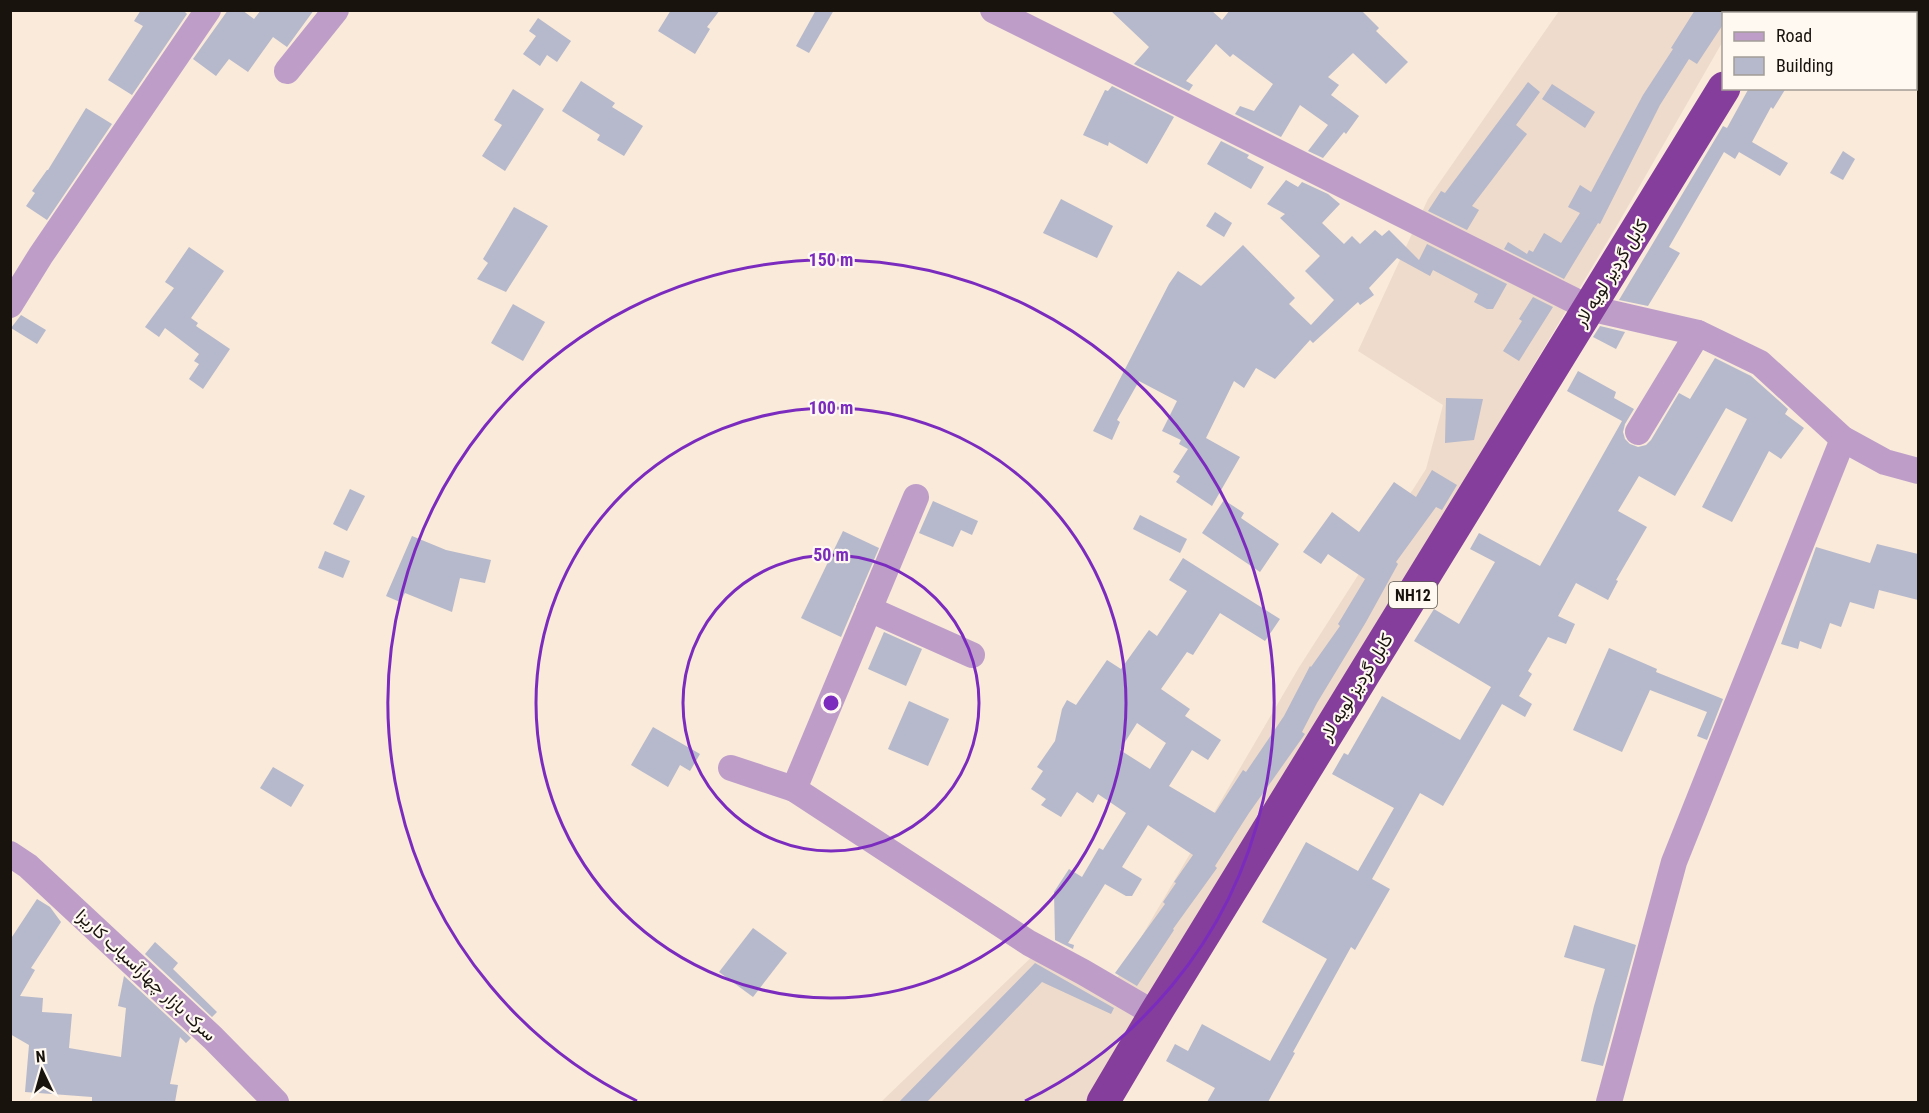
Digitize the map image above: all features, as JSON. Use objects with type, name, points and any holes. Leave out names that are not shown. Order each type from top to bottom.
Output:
[{"type":"highway","name":"کابل گردیز لویه لار","points":[[1103,1102],[1723,90]]},
{"type":"street","points":[[10,305],[41,255],[208,10]]},
{"type":"street","points":[[287,71],[336,10]]},
{"type":"street","points":[[993,10],[1589,308],[1698,333],[1760,363],[1843,439],[1885,462],[1918,471]]},
{"type":"street","points":[[1638,432],[1698,333]]},
{"type":"street","points":[[1609,1102],[1674,862],[1843,439]]},
{"type":"street","points":[[794,789],[916,497]]},
{"type":"street","points":[[869,609],[972,655]]},
{"type":"street","points":[[731,768],[794,789],[1029,943],[1155,1014]]},
{"type":"street","name":"سرک بازار چهارآسیاب کاریزا","points":[[10,854],[28,866],[213,1038],[276,1102]]},
{"type":"shaded area","points":[[1559,11],[1741,11],[1722,12],[1722,43],[1619,222],[1094,1102],[881,1102],[1041,948],[1115,982],[1298,669],[1426,469],[1443,405],[1358,351],[1428,199]]},
{"type":"building","points":[[141,10],[183,10],[187,14],[132,95],[108,80],[143,26],[134,21]]},
{"type":"building","points":[[228,10],[242,10],[254,19],[261,10],[314,10],[287,47],[273,37],[248,72],[229,59],[216,76],[193,59]]},
{"type":"building","points":[[671,10],[720,10],[707,27],[710,29],[695,54],[658,31]]},
{"type":"building","points":[[816,10],[834,10],[809,53],[796,46]]},
{"type":"building","points":[[1110,10],[1211,10],[1222,20],[1230,10],[1362,11],[1379,28],[1376,31],[1408,62],[1386,84],[1353,53],[1328,77],[1339,85],[1331,95],[1359,116],[1346,134],[1344,132],[1323,158],[1308,151],[1328,125],[1300,105],[1281,137],[1235,114],[1240,106],[1254,111],[1273,84],[1233,54],[1230,57],[1216,44],[1186,81],[1193,85],[1189,91],[1134,64],[1149,47]]},
{"type":"building","points":[[1695,10],[1732,10],[1722,12],[1722,26],[1697,64],[1689,59],[1660,105],[1600,224],[1598,223],[1564,279],[1504,249],[1508,242],[1527,254],[1529,250],[1533,252],[1544,233],[1561,243],[1580,213],[1568,207],[1580,185],[1591,192],[1643,95],[1673,49],[1671,48]]},
{"type":"building","points":[[538,18],[571,41],[557,62],[547,55],[540,66],[523,54],[536,36],[529,31]]},
{"type":"building","points":[[581,81],[615,103],[612,107],[643,126],[624,156],[597,140],[600,135],[562,111]]},
{"type":"building","points":[[1528,82],[1540,92],[1516,125],[1527,134],[1472,206],[1479,210],[1467,230],[1428,211],[1441,191],[1445,193]]},
{"type":"building","points":[[1552,84],[1595,112],[1585,128],[1542,99]]},
{"type":"building","points":[[1112,86],[1174,117],[1147,164],[1109,142],[1108,146],[1083,135],[1105,90],[1108,91]]},
{"type":"building","points":[[513,89],[544,109],[505,171],[482,156],[502,125],[494,120]]},
{"type":"building","points":[[1748,90],[1785,90],[1773,109],[1771,107],[1752,142],[1788,163],[1780,176],[1739,152],[1735,159],[1724,152],[1669,247],[1680,253],[1648,306],[1619,300],[1723,126],[1727,128]]},
{"type":"building","points":[[86,108],[112,124],[47,220],[26,206],[35,193],[32,191],[48,170]]},
{"type":"building","points":[[1221,141],[1249,155],[1247,158],[1264,167],[1251,189],[1207,164]]},
{"type":"building","points":[[1843,151],[1855,159],[1843,180],[1830,173]]},
{"type":"building","points":[[1286,180],[1298,187],[1302,182],[1328,194],[1340,204],[1322,223],[1344,244],[1352,236],[1360,244],[1375,230],[1382,236],[1389,230],[1419,260],[1427,244],[1507,284],[1493,309],[1487,309],[1474,302],[1478,294],[1433,270],[1430,276],[1397,258],[1369,288],[1374,295],[1360,305],[1358,302],[1313,343],[1310,340],[1275,379],[1256,368],[1244,388],[1234,381],[1206,438],[1240,457],[1212,506],[1176,482],[1180,476],[1173,472],[1188,449],[1179,444],[1181,440],[1162,431],[1177,401],[1139,381],[1117,420],[1120,422],[1112,440],[1093,431],[1169,284],[1178,271],[1201,286],[1243,245],[1295,298],[1289,304],[1311,325],[1334,300],[1305,271],[1320,256],[1280,218],[1285,214],[1267,204]]},
{"type":"building","points":[[1061,199],[1113,226],[1097,258],[1043,233]]},
{"type":"building","points":[[514,207],[548,226],[506,292],[477,279],[488,263],[483,259]]},
{"type":"building","points":[[1215,212],[1232,223],[1224,237],[1206,226]]},
{"type":"building","points":[[189,247],[224,271],[191,318],[198,323],[196,326],[230,349],[203,389],[189,379],[199,364],[194,361],[199,354],[165,328],[159,337],[145,327],[174,288],[165,282]]},
{"type":"building","points":[[1533,297],[1553,307],[1519,361],[1503,351],[1522,321],[1519,319]]},
{"type":"building","points":[[513,304],[545,322],[523,361],[491,343]]},
{"type":"building","points":[[21,315],[46,330],[37,344],[11,328]]},
{"type":"building","points":[[1600,326],[1625,332],[1616,349],[1593,337]]},
{"type":"building","points":[[1715,358],[1751,376],[1788,409],[1785,414],[1804,428],[1781,459],[1769,451],[1732,522],[1702,507],[1747,419],[1726,408],[1675,496],[1639,476],[1618,511],[1647,527],[1616,580],[1618,581],[1608,600],[1576,583],[1558,616],[1575,624],[1566,644],[1548,637],[1528,671],[1532,674],[1519,696],[1532,704],[1525,717],[1502,704],[1443,806],[1420,793],[1372,879],[1390,889],[1355,950],[1351,947],[1268,1102],[1207,1102],[1215,1088],[1166,1061],[1175,1044],[1188,1051],[1202,1024],[1270,1061],[1327,959],[1262,922],[1306,842],[1358,871],[1394,808],[1332,774],[1344,753],[1348,755],[1382,696],[1460,740],[1491,687],[1414,641],[1434,609],[1459,624],[1495,562],[1470,549],[1479,533],[1540,566],[1622,421],[1567,391],[1578,371],[1616,392],[1614,398],[1634,409],[1623,432],[1630,444],[1638,447],[1646,445],[1651,440],[1679,393],[1690,399]]},
{"type":"building","points":[[1446,398],[1483,399],[1474,440],[1445,443]]},
{"type":"building","points":[[1432,470],[1457,485],[1442,510],[1436,507],[1396,562],[1398,564],[1366,622],[1317,703],[1302,732],[1305,734],[1249,813],[1215,866],[1217,868],[1173,929],[1137,986],[1115,973],[1165,904],[1163,902],[1176,883],[1174,882],[1193,855],[1148,825],[1122,867],[1142,879],[1132,896],[1126,896],[1105,884],[1068,943],[1074,945],[1073,949],[1055,940],[1054,892],[1069,869],[1082,877],[1099,848],[1103,850],[1126,813],[1098,794],[1093,803],[1077,792],[1061,817],[1041,805],[1046,799],[1031,789],[1043,771],[1037,767],[1055,741],[1062,709],[1067,700],[1076,705],[1107,660],[1121,669],[1149,630],[1157,636],[1187,591],[1169,580],[1183,558],[1280,619],[1265,641],[1220,613],[1193,655],[1187,652],[1161,689],[1190,709],[1185,716],[1221,740],[1208,760],[1192,750],[1169,786],[1215,813],[1243,770],[1246,772],[1284,716],[1310,666],[1340,626],[1338,624],[1365,579],[1328,554],[1321,564],[1303,552],[1332,512],[1359,532],[1394,482],[1416,497]],"holes":[[[1137,723],[1166,743],[1150,769],[1120,750]]]},
{"type":"building","points":[[350,489],[365,496],[347,531],[333,524]]},
{"type":"building","points":[[1224,500],[1244,513],[1241,518],[1279,544],[1260,572],[1202,533]]},
{"type":"building","points":[[933,501],[978,521],[972,535],[961,530],[953,547],[919,533]]},
{"type":"building","points":[[1140,515],[1187,539],[1180,553],[1133,529]]},
{"type":"building","points":[[843,531],[879,548],[841,637],[801,618]]},
{"type":"building","points":[[412,536],[446,550],[491,560],[485,583],[460,578],[452,612],[405,593],[400,602],[386,596]]},
{"type":"building","points":[[1877,544],[1918,554],[1918,600],[1879,590],[1874,609],[1850,602],[1841,627],[1830,623],[1821,649],[1800,641],[1798,649],[1781,644],[1816,547],[1870,563]]},
{"type":"building","points":[[325,551],[350,561],[343,578],[318,568]]},
{"type":"building","points":[[884,632],[922,649],[906,686],[868,669]]},
{"type":"building","points":[[1609,648],[1657,669],[1656,672],[1723,699],[1707,740],[1697,736],[1707,712],[1650,690],[1622,752],[1573,730]]},
{"type":"building","points":[[909,701],[949,719],[928,766],[888,749]]},
{"type":"building","points":[[653,727],[700,754],[690,771],[680,765],[668,787],[631,765]]},
{"type":"building","points":[[273,767],[304,785],[291,807],[260,788]]},
{"type":"building","points":[[37,899],[50,907],[61,922],[31,968],[35,970],[20,996],[43,998],[42,1012],[72,1014],[69,1048],[121,1057],[126,1008],[118,1006],[124,976],[191,1038],[186,1043],[180,1037],[170,1084],[178,1085],[175,1102],[92,1101],[92,1097],[25,1092],[29,1045],[10,1034],[10,940]]},
{"type":"building","points":[[1574,925],[1636,945],[1603,1066],[1581,1061],[1605,969],[1564,957]]},
{"type":"building","points":[[753,928],[787,953],[753,997],[719,972]]},
{"type":"building","points":[[155,942],[178,963],[173,969],[217,1012],[212,1017],[145,954]]},
{"type":"building","points":[[1035,963],[1114,1008],[1111,1014],[1042,982],[927,1102],[899,1102]]}]
